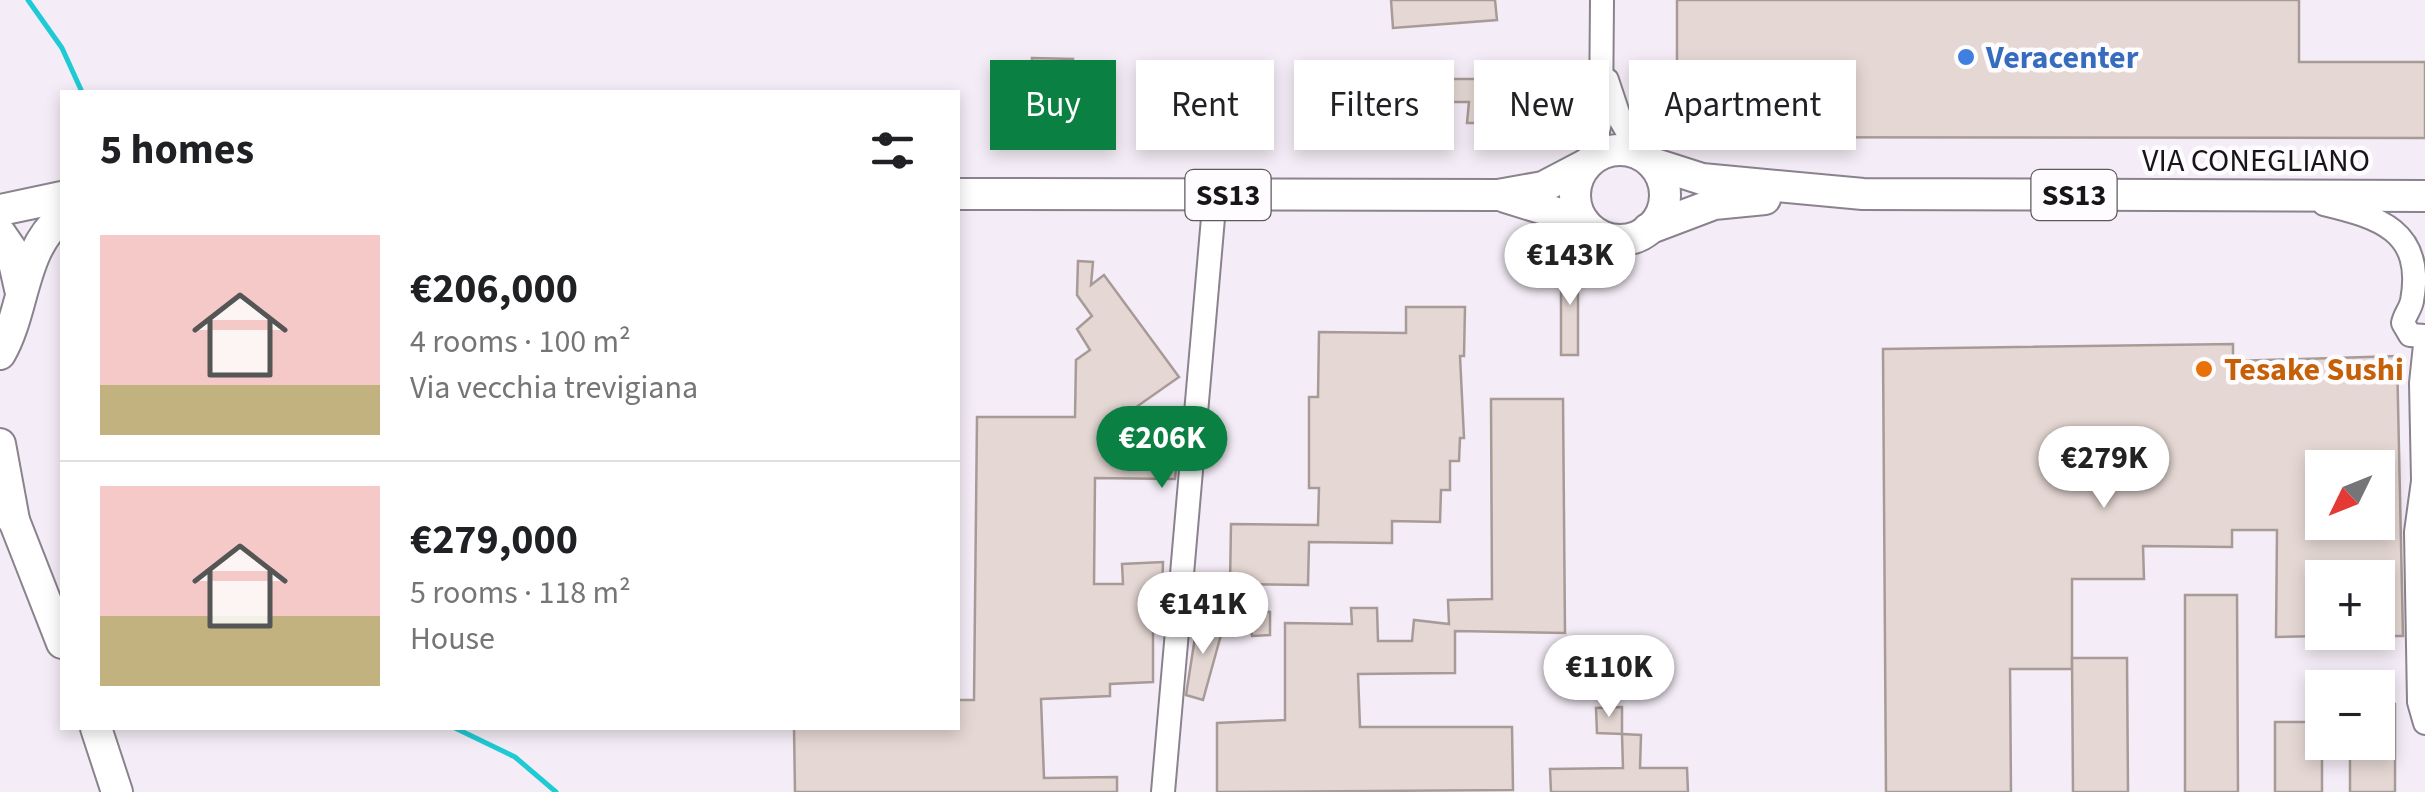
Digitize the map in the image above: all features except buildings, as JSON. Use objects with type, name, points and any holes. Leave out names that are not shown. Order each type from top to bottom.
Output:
[{"type":"main road","points":[[1616,150],[1646,159],[1664,190],[1664,204],[1648,229],[1636,237],[1606,238],[1583,221],[1574,192],[1589,162],[1616,150]]},
{"type":"main road","name":"VIA CONEGLIANO","points":[[1646,159],[1702,179],[1847,194]]},
{"type":"main road","name":"SS13","points":[[960,194],[1498,195],[1543,187],[1589,162]]},
{"type":"main road","name":"VIA CONEGLIANO","points":[[1648,229],[1714,204],[1847,194],[2425,196]]},
{"type":"main road","name":"SS13","points":[[1498,195],[1583,221]]},
{"type":"main road","points":[[0,210],[60,198]]},
{"type":"main road","points":[[0,354],[14,330],[32,260],[50,228],[60,219]]},
{"type":"main road","points":[[0,233],[20,275],[21,302]]},
{"type":"main road","points":[[0,444],[7,512],[60,638]]},
{"type":"main road","points":[[97,730],[114,779],[131,792]]},
{"type":"street","points":[[1602,0],[1603,60]]},
{"type":"street","points":[[1609,85],[1620,119],[1646,159]]},
{"type":"street","points":[[1589,162],[1592,150]]},
{"type":"street","points":[[1163,792],[1215,195]]},
{"type":"street","points":[[2286,195],[2377,217],[2391,227],[2410,253],[2420,306]]},
{"type":"street","points":[[2425,250],[2420,306],[2402,322],[2420,339],[2424,486],[2416,532],[2420,702],[2425,723]]},
{"type":"waterway","points":[[28,0],[62,48],[81,90]]},
{"type":"waterway","points":[[459,730],[515,757],[556,792]]},
{"type":"place","name":"Veracenter","points":[[1966,57]]},
{"type":"place","name":"Tesake Sushi","points":[[2204,369]]}]
